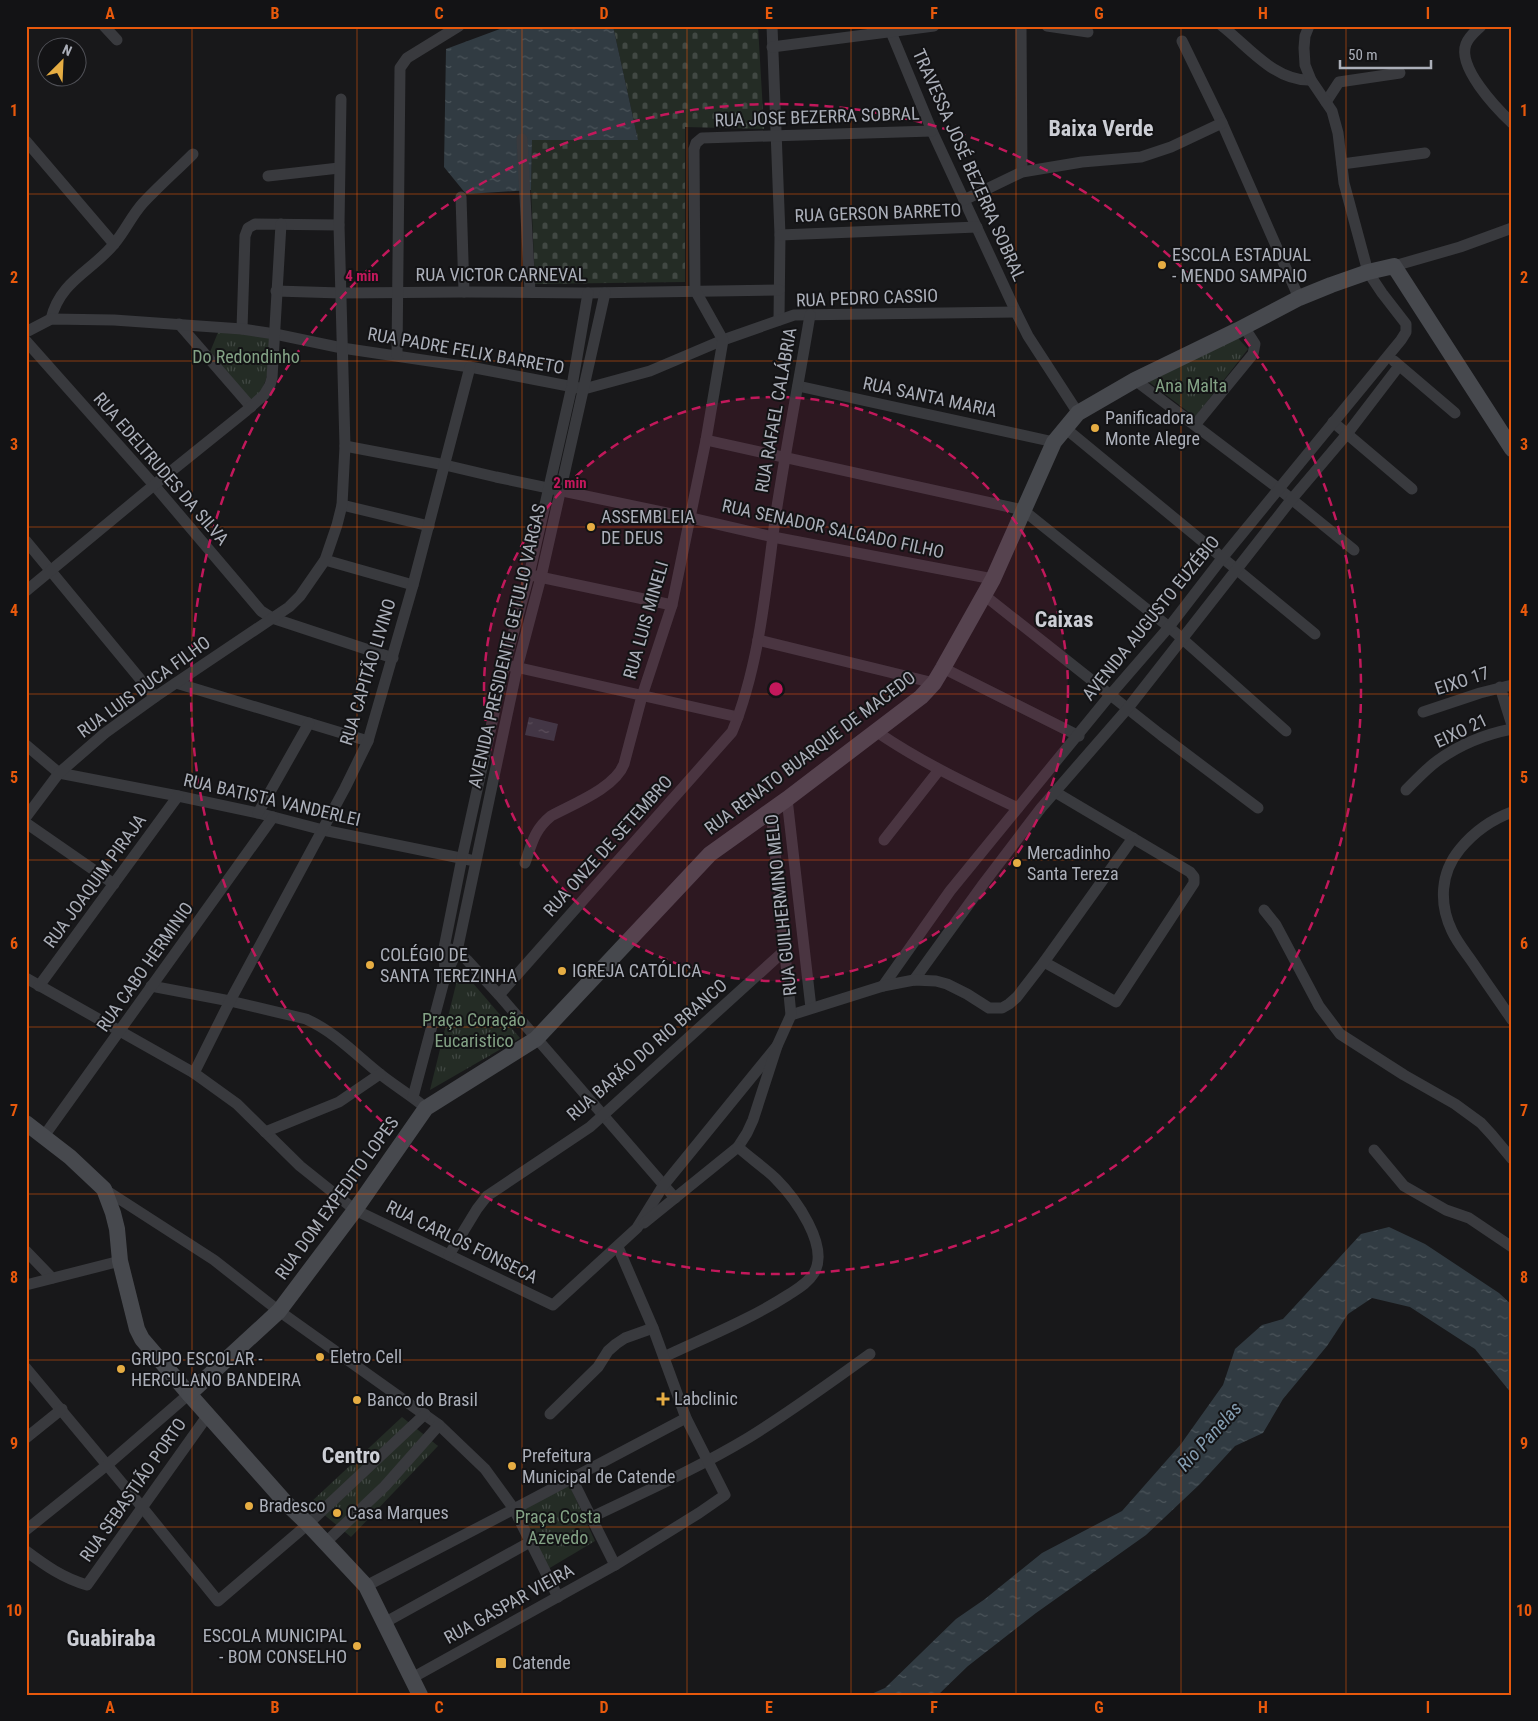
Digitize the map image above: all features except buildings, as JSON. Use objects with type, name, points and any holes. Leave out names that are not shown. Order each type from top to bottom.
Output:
[{"type":"street","points":[[104,26],[117,40]]},
{"type":"street","points":[[397,356],[400,68],[408,58],[459,26]]},
{"type":"street","points":[[772,26],[780,235],[779,320]]},
{"type":"street","points":[[772,47],[934,26]]},
{"type":"street","points":[[1021,26],[1022,172]]},
{"type":"street","points":[[1047,26],[1088,32]]},
{"type":"street","points":[[1222,26],[1258,57],[1285,76],[1300,81],[1311,80]]},
{"type":"street","name":"AVENIDA AUGUSTO EUZÉBIO","points":[[883,986],[950,891],[1168,627],[1406,332],[1406,324],[1368,272],[1344,183],[1338,133],[1332,111],[1311,80],[1305,65],[1305,36],[1309,26]]},
{"type":"street","points":[[1481,26],[1466,43],[1465,56],[1469,69],[1482,89],[1512,123]]},
{"type":"street","name":"TRAVESSA JOSÉ BEZERRA SOBRAL","points":[[891,32],[932,132],[1016,312]]},
{"type":"street","points":[[1182,41],[1222,123],[1299,298]]},
{"type":"street","points":[[1326,102],[1339,82],[1400,73]]},
{"type":"street","name":"RUA LUIS DUCA FILHO","points":[[26,817],[59,773],[105,733],[289,607],[300,596],[325,560],[342,505],[345,446],[339,225],[341,99]]},
{"type":"street","points":[[964,200],[1022,172],[1082,162],[1141,157],[1172,147],[1222,123]]},
{"type":"street","name":"RUA JOSE BEZERRA SOBRAL","points":[[695,290],[694,149],[696,143],[702,138],[932,132]]},
{"type":"street","points":[[522,139],[530,292]]},
{"type":"street","points":[[26,141],[114,244]]},
{"type":"street","points":[[1342,164],[1425,153]]},
{"type":"street","points":[[26,332],[51,319],[55,306],[62,294],[78,276],[114,244],[143,203],[193,154]]},
{"type":"street","points":[[268,176],[339,168]]},
{"type":"street","points":[[461,197],[464,292]]},
{"type":"street","points":[[242,330],[245,236],[248,228],[255,224],[339,225]]},
{"type":"street","points":[[26,591],[264,395],[272,378],[281,224]]},
{"type":"street","name":"RUA GERSON BARRETO","points":[[780,235],[977,227]]},
{"type":"street","points":[[1512,228],[1460,247],[1394,266],[1512,449]]},
{"type":"street","name":"RUA RENATO BUARQUE DE MACEDO","points":[[426,1108],[536,1039],[710,854],[787,799],[922,697],[934,683],[993,580],[1054,442],[1078,413],[1135,380],[1299,298],[1368,272],[1394,266]]},
{"type":"street","points":[[695,290],[724,340]]},
{"type":"street","name":"RUA VICTOR CARNEVAL","points":[[276,291],[341,293],[605,293],[779,290]]},
{"type":"street","name":"AVENIDA PRESIDENTE GETULIO VARGAS","points":[[445,977],[444,948],[462,858],[505,664],[528,575],[572,386],[588,293]]},
{"type":"street","name":"AVENIDA PRESIDENTE GETULIO VARGAS","points":[[413,1097],[445,977],[457,951],[517,668],[541,577],[605,293]]},
{"type":"street","points":[[1016,312],[1038,351],[1078,413]]},
{"type":"street","name":"RUA PEDRO CASSIO","points":[[584,389],[650,371],[724,340],[794,316],[810,314],[1016,312]]},
{"type":"street","name":"RUA RAFAEL CALÁBRIA","points":[[738,717],[758,640],[784,456],[810,314]]},
{"type":"street","name":"RUA PADRE FELIX BARRETO","points":[[51,319],[179,324],[275,334],[342,348],[470,368],[584,389]]},
{"type":"street","points":[[179,324],[251,407]]},
{"type":"street","points":[[1195,425],[1252,354],[1255,344],[1244,327]]},
{"type":"street","name":"RUA LUIS MINELI","points":[[525,863],[535,834],[543,823],[551,816],[610,782],[620,773],[624,764],[642,696],[672,605],[691,518],[724,340]]},
{"type":"street","name":"RUA EDELTRUDES DA SILVA","points":[[26,342],[154,485],[257,607],[272,618]]},
{"type":"street","points":[[1387,355],[1455,414]]},
{"type":"street","name":"AVENIDA AUGUSTO EUZÉBIO","points":[[914,980],[984,883],[1054,792],[1128,708],[1236,569],[1347,434],[1399,366]]},
{"type":"street","name":"RUA CAPITÃO LIVINO","points":[[194,1073],[368,741],[413,585],[470,368]]},
{"type":"street","points":[[1135,380],[1354,550]]},
{"type":"street","name":"RUA SANTA MARIA","points":[[798,386],[1054,442]]},
{"type":"street","points":[[1333,422],[1412,489]]},
{"type":"street","points":[[1065,428],[1315,634]]},
{"type":"street","points":[[706,440],[1023,510],[1168,627],[1286,731]]},
{"type":"street","name":"RUA SENADOR SALGADO FILHO","points":[[345,446],[445,465],[773,537],[993,580]]},
{"type":"street","points":[[342,505],[429,526]]},
{"type":"street","points":[[26,541],[155,697]]},
{"type":"street","points":[[325,560],[413,585]]},
{"type":"street","points":[[528,575],[672,605]]},
{"type":"street","points":[[984,595],[1112,694],[1161,735],[1258,808]]},
{"type":"street","points":[[272,618],[393,658]]},
{"type":"street","points":[[758,640],[934,683]]},
{"type":"street","points":[[505,664],[738,717]]},
{"type":"street","points":[[943,668],[1079,736]]},
{"type":"street","points":[[176,683],[368,741]]},
{"type":"street","points":[[1506,686],[1512,727]]},
{"type":"street","name":"EIXO 17","points":[[1422,712],[1506,686]]},
{"type":"street","name":"RUA ONZE DE SETEMBRO","points":[[499,995],[732,732],[738,717]]},
{"type":"street","points":[[258,813],[309,724]]},
{"type":"street","name":"EIXO 21","points":[[1406,790],[1436,762],[1451,751],[1492,733],[1512,727]]},
{"type":"street","points":[[877,732],[900,748],[939,770],[1018,808]]},
{"type":"street","points":[[26,745],[59,773]]},
{"type":"street","points":[[884,840],[939,770]]},
{"type":"street","name":"RUA BATISTA VANDERLEI","points":[[59,773],[258,813],[323,830],[476,862]]},
{"type":"street","points":[[1044,962],[1116,1002],[1194,883],[1194,877],[1190,872],[1054,792]]},
{"type":"street","name":"RUA JOAQUIM PIRAJA","points":[[39,986],[178,796]]},
{"type":"street","name":"RUA GUILHERMINO MELO","points":[[787,799],[810,1008]]},
{"type":"street","points":[[707,1460],[686,1418],[653,1328],[618,1247],[637,1228],[738,1147],[753,1120],[777,1046],[791,1015],[771,810]]},
{"type":"street","points":[[1512,812],[1484,825],[1471,836],[1456,854],[1446,875],[1443,898],[1444,913],[1453,933],[1512,1020]]},
{"type":"street","name":"RUA CABO HERMINIO","points":[[44,1136],[273,817]]},
{"type":"street","points":[[26,822],[114,884]]},
{"type":"street","points":[[791,1015],[883,986],[914,980],[936,981],[947,984],[968,994],[989,1008],[1002,1008],[1017,997],[1044,962],[1133,838]]},
{"type":"street","points":[[1264,910],[1276,925],[1322,1010],[1340,1034],[1404,1075],[1455,1104],[1481,1123],[1512,1159]]},
{"type":"street","points":[[444,948],[457,951],[499,995],[675,1198]]},
{"type":"street","name":"RUA BARÃO DO RIO BRANCO","points":[[449,1255],[476,1209],[487,1196],[590,1127],[784,951]]},
{"type":"street","name":"RUA CARLOS FONSECA","points":[[26,978],[194,1073],[237,1104],[300,1166],[355,1210],[553,1305],[618,1247]]},
{"type":"street","points":[[151,986],[293,1015],[318,1024],[336,1036],[380,1074],[426,1108]]},
{"type":"street","points":[[637,1228],[663,1186],[777,1046]]},
{"type":"street","points":[[265,1132],[339,1102],[380,1074]]},
{"type":"street","name":"RUA DOM EXPEDITO LOPES","points":[[189,1394],[279,1311],[355,1210],[426,1108]]},
{"type":"street","points":[[26,1123],[87,1171],[104,1189],[214,1260],[279,1311],[440,1425],[485,1469],[514,1510],[558,1596]]},
{"type":"street","points":[[664,1357],[773,1305],[805,1284],[814,1273],[819,1260],[813,1234],[791,1195],[738,1147]]},
{"type":"street","points":[[1374,1150],[1404,1186],[1446,1210],[1469,1218],[1512,1247]]},
{"type":"street","points":[[104,1189],[113,1213],[117,1229],[120,1261],[137,1329],[142,1340],[286,1503],[366,1586],[420,1695]]},
{"type":"street","points":[[26,1251],[52,1278]]},
{"type":"street","points":[[26,1285],[120,1261]]},
{"type":"street","points":[[550,1414],[598,1367],[608,1351],[616,1344],[624,1338],[653,1328]]},
{"type":"street","points":[[592,1517],[746,1439],[800,1405],[870,1354]]},
{"type":"street","points":[[26,1368],[142,1506],[218,1601],[308,1524],[425,1414]]},
{"type":"street","points":[[26,1530],[107,1465],[189,1394]]},
{"type":"street","points":[[26,1438],[62,1410]]},
{"type":"street","name":"RUA SEBASTIÃO PORTO","points":[[26,1552],[55,1572],[70,1580],[87,1585],[208,1416]]},
{"type":"street","points":[[366,1586],[514,1510],[686,1418]]},
{"type":"street","points":[[325,1543],[385,1486],[440,1425]]},
{"type":"street","name":"RUA GASPAR VIEIRA","points":[[412,1678],[615,1565],[725,1495],[707,1460]]},
{"type":"street","points":[[572,1478],[615,1565]]},
{"type":"street","points":[[384,1623],[530,1542]]},
{"type":"green space","points":[[613,26],[758,26],[764,129],[685,127],[685,282],[535,284],[531,190],[532,140],[638,140]]},
{"type":"green space","name":"Do Redondinho","points":[[219,330],[272,336],[265,382],[257,397],[250,401],[210,352]]},
{"type":"green space","name":"Ana Malta","points":[[1237,337],[1248,349],[1195,417],[1149,382]]},
{"type":"green space","name":"Praça Coração Eucaristico","points":[[460,968],[520,1038],[430,1090]]},
{"type":"green space","points":[[402,1417],[438,1446],[351,1537],[310,1503]]},
{"type":"green space","name":"Praça Costa Azevedo","points":[[569,1484],[595,1541],[548,1569],[519,1511]]},
{"type":"water","points":[[508,26],[613,26],[638,140],[532,140],[531,190],[466,194],[444,167],[446,49]]},
{"type":"water","points":[[529,717],[558,724],[554,741],[525,735]]},
{"type":"water","name":"Rio Panelas","points":[[1389,1227],[1425,1244],[1499,1293],[1512,1305],[1512,1394],[1475,1349],[1410,1307],[1372,1298],[1348,1314],[1327,1346],[1283,1399],[1263,1433],[1235,1446],[1200,1484],[1146,1535],[1036,1613],[968,1666],[938,1695],[869,1695],[885,1688],[956,1619],[985,1599],[1042,1553],[1122,1511],[1181,1444],[1223,1385],[1235,1349],[1262,1325],[1283,1319],[1361,1234]]},
{"type":"place","name":"ESCOLA ESTADUAL - MENDO SAMPAIO","points":[[1162,265]]},
{"type":"place","name":"Panificadora Monte Alegre","points":[[1095,428]]},
{"type":"place","name":"ASSEMBLEIA DE DEUS","points":[[591,527]]},
{"type":"place","name":"Mercadinho Santa Tereza","points":[[1017,863]]},
{"type":"place","name":"COLÉGIO DE SANTA TEREZINHA","points":[[370,965]]},
{"type":"place","name":"IGREJA CATÓLICA","points":[[562,971]]},
{"type":"place","name":"Eletro Cell","points":[[320,1357]]},
{"type":"place","name":"GRUPO ESCOLAR - HERCULANO BANDEIRA","points":[[121,1369]]},
{"type":"place","name":"Labclinic","points":[[663,1399]]},
{"type":"place","name":"Banco do Brasil","points":[[357,1400]]},
{"type":"place","name":"Prefeitura Municipal de Catende","points":[[512,1466]]},
{"type":"place","name":"Bradesco","points":[[249,1506]]},
{"type":"place","name":"Casa Marques","points":[[337,1513]]},
{"type":"place","name":"ESCOLA MUNICIPAL - BOM CONSELHO","points":[[357,1646]]},
{"type":"place","name":"Catende","points":[[501,1663]]},
{"type":"district","name":"Baixa Verde","points":[[1101,128]]},
{"type":"district","name":"Caixas","points":[[1064,619]]},
{"type":"district","name":"Centro","points":[[351,1455]]},
{"type":"district","name":"Guabiraba","points":[[111,1638]]}]
